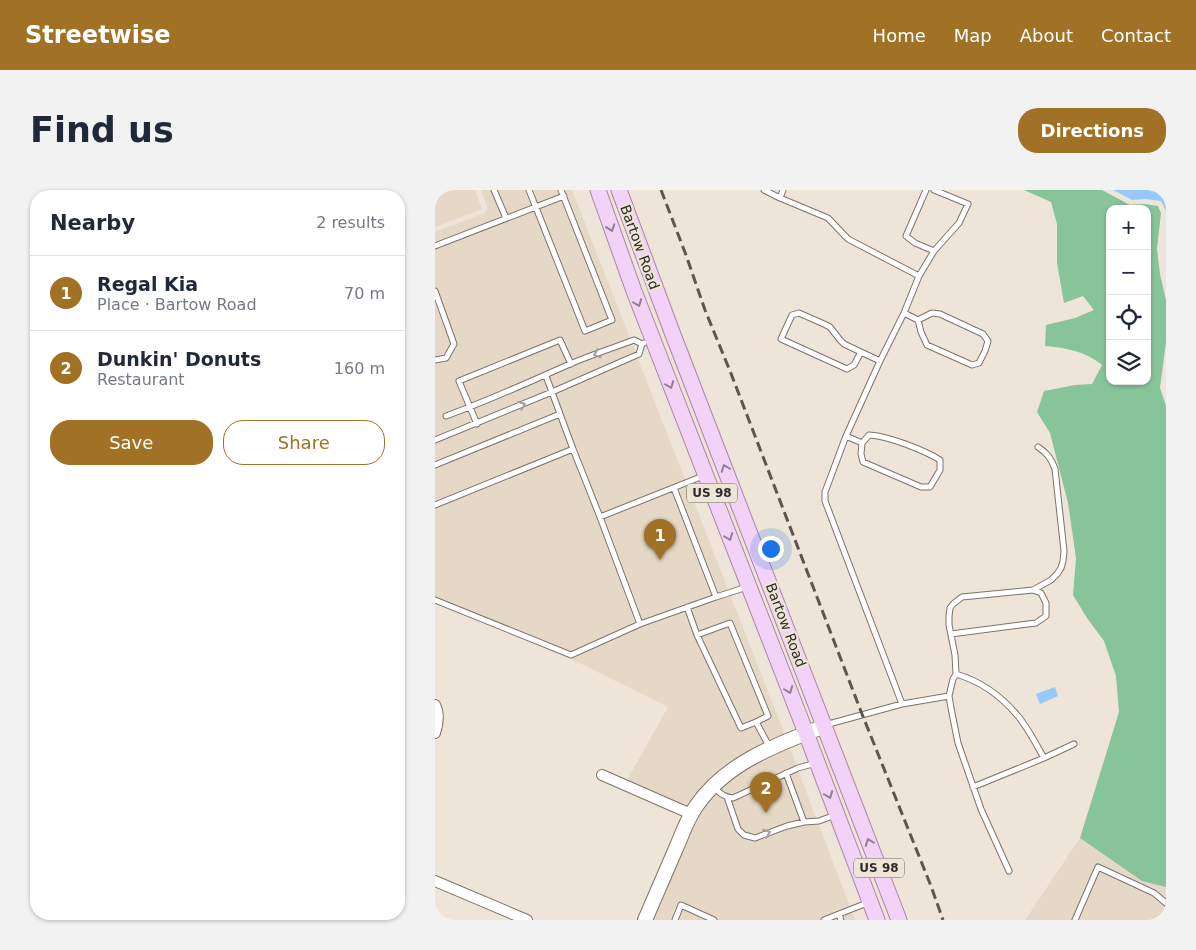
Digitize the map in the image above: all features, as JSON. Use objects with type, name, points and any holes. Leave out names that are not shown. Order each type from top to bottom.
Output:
[{"type":"main road","name":"Bartow Road","points":[[598,190],[647,342],[705,475],[877,920]]},
{"type":"main road","name":"Bartow Road","points":[[619,190],[899,920]]},
{"type":"street","points":[[647,342],[672,332]]},
{"type":"street","points":[[435,705],[438,720],[435,732]]},
{"type":"street","points":[[645,920],[697,804],[731,770],[749,758],[825,726]]},
{"type":"street","points":[[602,775],[691,814]]},
{"type":"street","points":[[435,881],[527,920]]},
{"type":"lane","points":[[494,190],[506,218]]},
{"type":"lane","points":[[529,190],[585,332],[612,320],[561,190]]},
{"type":"lane","points":[[764,190],[828,218],[848,240],[919,276]]},
{"type":"lane","points":[[780,198],[783,190]]},
{"type":"lane","points":[[927,190],[906,236],[915,243],[933,251]]},
{"type":"lane","points":[[902,704],[825,501],[825,492],[846,436],[904,313],[919,276],[933,251],[959,224],[968,204],[934,190]]},
{"type":"lane","points":[[435,246],[564,196]]},
{"type":"lane","points":[[435,291],[454,344],[446,358],[435,360]]},
{"type":"lane","points":[[904,313],[918,320],[927,345],[972,365],[979,363],[989,341],[983,334],[932,312],[918,320]]},
{"type":"lane","points":[[861,352],[854,365],[847,370],[781,339],[791,315],[805,314],[830,327],[844,344],[861,352],[880,361]]},
{"type":"lane","points":[[477,424],[459,381],[560,340],[571,364]]},
{"type":"lane","points":[[435,440],[553,392],[639,354],[647,342],[634,340],[446,416]]},
{"type":"lane","points":[[546,376],[640,624]]},
{"type":"lane","points":[[435,465],[560,414]]},
{"type":"lane","points":[[846,436],[862,443]]},
{"type":"lane","points":[[869,436],[878,436],[928,453],[940,460],[940,470],[930,487],[921,487],[863,462],[861,454],[862,443],[869,436]]},
{"type":"lane","points":[[1009,871],[981,809],[958,743],[949,696],[956,674],[949,616],[950,608],[962,597],[1033,590],[1051,580],[1061,568],[1064,551],[1055,469],[1048,455],[1038,447]]},
{"type":"lane","points":[[435,505],[573,449]]},
{"type":"lane","points":[[600,517],[705,475]]},
{"type":"lane","points":[[674,488],[716,597]]},
{"type":"lane","points":[[435,600],[571,655],[640,624],[748,586]]},
{"type":"lane","points":[[951,634],[1036,623],[1046,616],[1046,603],[1041,593],[1033,590]]},
{"type":"lane","points":[[687,607],[697,635],[741,728],[768,716],[730,623],[697,635]]},
{"type":"lane","points":[[956,674],[969,678],[990,689],[1017,715],[1044,758]]},
{"type":"lane","points":[[825,726],[902,704],[949,696]]},
{"type":"lane","points":[[756,722],[770,748]]},
{"type":"lane","points":[[973,787],[1074,744]]},
{"type":"lane","points":[[713,787],[721,794],[733,798],[798,768],[817,763]]},
{"type":"lane","points":[[787,773],[804,822]]},
{"type":"lane","points":[[727,797],[738,829],[741,833],[755,838],[787,826],[819,821],[837,815]]},
{"type":"lane","points":[[1075,920],[1098,867],[1154,892],[1166,903]]},
{"type":"lane","points":[[824,920],[840,917],[870,902]]},
{"type":"lane","points":[[675,920],[681,905],[714,920]]},
{"type":"shaded area","points":[[435,190],[475,190],[482,209],[435,227]]},
{"type":"shaded area","points":[[481,190],[572,190],[785,735],[689,806],[627,780],[668,707],[529,638],[435,600],[435,232],[485,213],[487,206]]},
{"type":"shaded area","points":[[789,746],[855,920],[651,920],[696,816],[719,789],[752,764]]},
{"type":"shaded area","points":[[1080,838],[1142,880],[1166,887],[1166,920],[1025,920]]},
{"type":"green space","points":[[1024,190],[1102,190],[1130,205],[1145,204],[1158,206],[1161,213],[1157,249],[1166,300],[1166,342],[1160,388],[1166,406],[1166,887],[1142,881],[1080,838],[1119,712],[1116,676],[1104,641],[1073,595],[1076,558],[1068,503],[1050,433],[1037,412],[1044,391],[1092,384],[1102,365],[1089,356],[1075,351],[1045,346],[1046,325],[1075,318],[1094,310],[1083,296],[1064,303],[1057,263],[1057,224],[1051,202]]},
{"type":"water","points":[[1113,190],[1166,190],[1166,211],[1161,201],[1132,200]]},
{"type":"water","points":[[1055,687],[1058,696],[1040,704],[1036,694]]},
{"type":"railway","points":[[661,190],[705,310],[943,920]]},
{"type":"place","name":"Regal Kia","points":[[660,560]]},
{"type":"place","name":"Dunkin' Donuts","points":[[766,813]]}]
